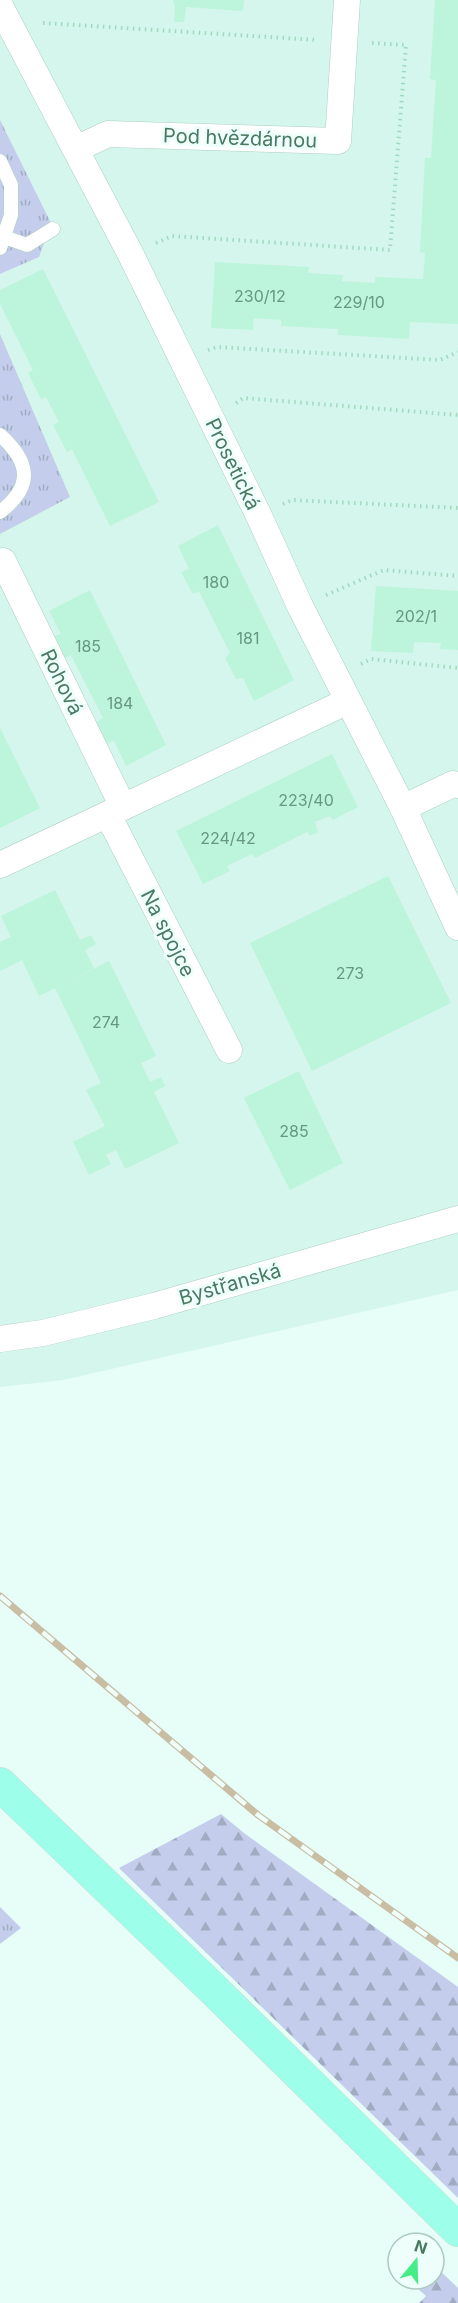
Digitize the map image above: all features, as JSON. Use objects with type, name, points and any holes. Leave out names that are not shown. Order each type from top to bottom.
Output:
[{"type":"main road","points":[[0,1784],[212,1987],[458,2229]]},
{"type":"street","name":"Pod hvězdárnou","points":[[76,149],[108,134],[338,141],[347,0]]},
{"type":"street","name":"Prosetická","points":[[0,6],[76,149],[182,361],[259,516],[335,678],[403,808],[458,927]]},
{"type":"street","name":"Rohová","points":[[0,562],[3,561],[116,811]]},
{"type":"street","points":[[0,865],[348,701]]},
{"type":"street","points":[[403,808],[453,784],[458,785]]},
{"type":"street","name":"Na spojce","points":[[116,811],[229,1050]]},
{"type":"street","name":"Bystřanská","points":[[0,1339],[43,1333],[154,1306],[458,1219]]},
{"type":"lane","points":[[0,161],[11,215],[2,242],[27,245],[53,229]]},
{"type":"lane","points":[[0,435],[12,446],[25,475],[22,488],[15,500],[0,512]]},
{"type":"path","points":[[182,361],[217,346],[440,360],[458,352]]},
{"type":"path","points":[[210,418],[243,398],[458,415]]},
{"type":"path","points":[[259,516],[292,500],[458,508]]},
{"type":"path","points":[[300,606],[384,570],[458,576]]},
{"type":"path","points":[[335,678],[371,659],[458,668]]},
{"type":"shaded area","points":[[0,0],[458,0],[458,1290],[63,1380],[0,1387]]},
{"type":"green space","points":[[0,120],[51,223],[39,257],[0,274]]},
{"type":"green space","points":[[0,334],[70,497],[0,534]]},
{"type":"green space","points":[[221,1814],[458,1987],[458,2198],[119,1868]]},
{"type":"green space","points":[[0,1907],[21,1928],[0,1944]]},
{"type":"green space","points":[[446,2276],[458,2288],[458,2303],[419,2303],[426,2296],[420,2291],[446,2291]]},
{"type":"building","points":[[173,0],[244,0],[243,11],[186,7],[184,22],[174,22]]},
{"type":"building","points":[[435,0],[458,0],[458,324],[410,322],[409,339],[338,335],[338,329],[281,326],[281,320],[254,318],[253,330],[211,328],[215,262],[309,267],[308,273],[343,275],[342,281],[375,283],[375,277],[423,279],[425,253],[420,252],[425,158],[431,158],[436,80],[430,79]]},
{"type":"building","points":[[43,269],[159,502],[110,526],[72,449],[67,452],[53,425],[59,422],[46,397],[41,399],[28,373],[33,370],[0,304],[0,290]]},
{"type":"building","points":[[218,525],[294,680],[254,701],[243,678],[236,679],[225,658],[230,653],[199,591],[193,594],[181,572],[189,569],[178,546]]},
{"type":"building","points":[[376,586],[458,591],[458,650],[440,649],[441,643],[414,642],[413,653],[371,651]]},
{"type":"building","points":[[90,590],[166,745],[126,766],[114,740],[107,744],[96,722],[103,718],[71,655],[64,658],[54,636],[61,634],[49,611]]},
{"type":"building","points":[[0,728],[40,808],[0,828]]},
{"type":"building","points":[[332,754],[358,807],[333,820],[330,816],[315,822],[318,832],[310,836],[307,832],[255,858],[252,854],[227,866],[230,871],[203,884],[176,831]]},
{"type":"building","points":[[388,876],[451,1003],[312,1071],[250,943]]},
{"type":"building","points":[[55,890],[80,940],[91,935],[96,944],[85,950],[94,968],[66,983],[109,961],[156,1056],[141,1063],[150,1082],[161,1077],[165,1086],[154,1092],[179,1143],[125,1169],[116,1150],[106,1155],[111,1164],[89,1175],[73,1142],[105,1126],[86,1090],[101,1083],[55,988],[39,996],[22,960],[0,971],[0,942],[11,937],[1,916]]},
{"type":"building","points":[[299,1071],[343,1163],[290,1190],[244,1098]]},
{"type":"railway","points":[[0,1596],[258,1815],[458,1958]]}]
